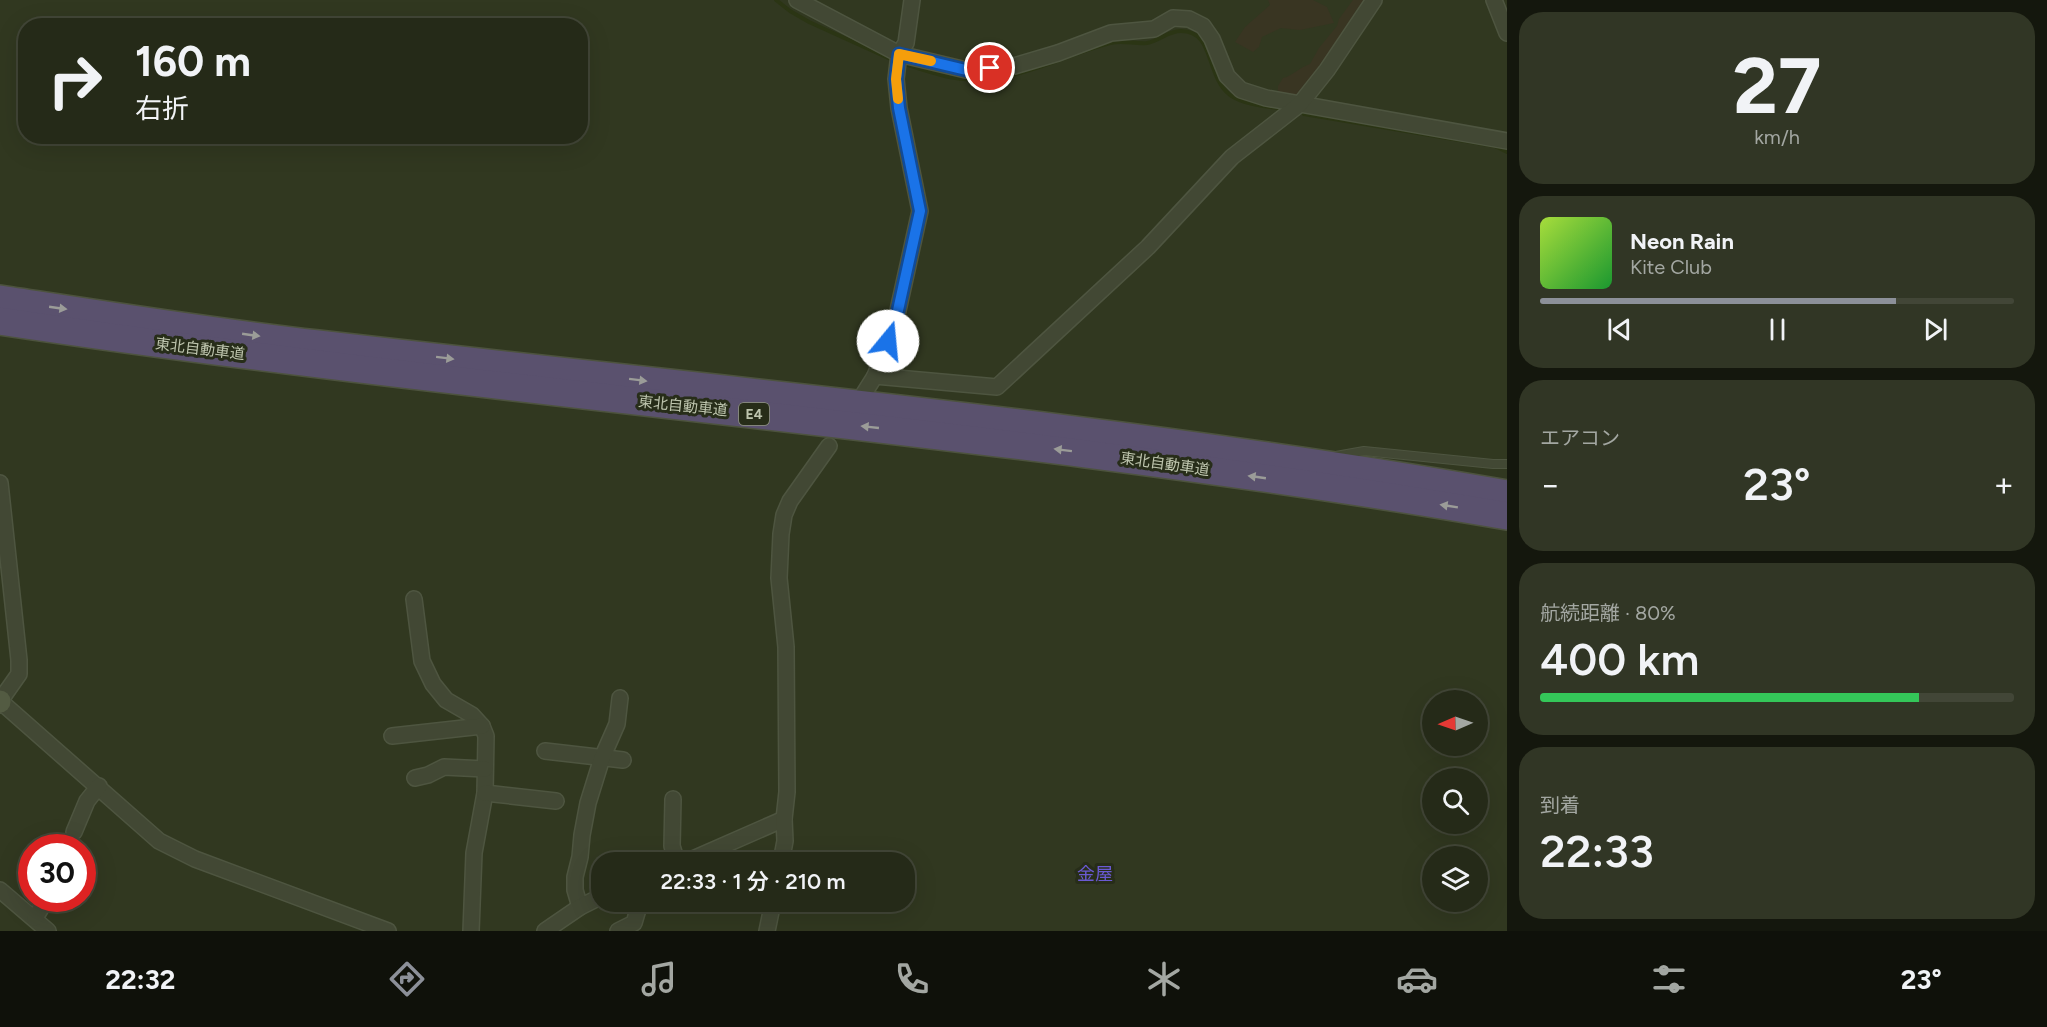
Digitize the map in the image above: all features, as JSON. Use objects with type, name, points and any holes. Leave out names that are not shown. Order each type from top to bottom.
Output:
[{"type":"highway","name":"東北自動車道","points":[[0,299],[316,344],[951,415],[1302,462],[1507,494]]},
{"type":"highway","name":"東北自動車道","points":[[0,321],[313,364],[1123,458],[1330,487],[1507,516]]},
{"type":"street","points":[[797,0],[898,59],[966,70],[1014,66],[1058,53],[1111,33],[1154,29],[1173,18],[1189,19],[1203,26],[1212,39],[1227,76],[1241,90],[1266,98],[1507,141]]},
{"type":"street","points":[[863,395],[876,375],[895,324],[920,211],[899,108],[896,79],[898,59],[906,43],[912,0]]},
{"type":"street","points":[[876,375],[997,387],[1148,247],[1232,158],[1300,104],[1374,0]]},
{"type":"street","points":[[1494,0],[1507,33]]},
{"type":"street","points":[[783,852],[787,792],[786,647],[779,578],[781,534],[784,515],[790,501],[829,446]]},
{"type":"street","points":[[0,483],[19,660],[19,674],[0,701],[159,841],[195,859],[388,931]]},
{"type":"street","points":[[414,599],[422,661],[433,684],[446,700],[472,715],[482,726],[486,736],[485,793],[474,854],[471,931]]},
{"type":"street","points":[[579,907],[575,876],[588,803],[603,758],[618,724],[620,698]]},
{"type":"street","points":[[392,736],[482,726]]},
{"type":"street","points":[[545,751],[623,760]]},
{"type":"street","points":[[416,778],[444,767],[485,769]]},
{"type":"street","points":[[74,832],[87,801],[99,786]]},
{"type":"street","points":[[485,793],[556,801]]},
{"type":"street","points":[[673,799],[674,852]]},
{"type":"street","points":[[709,852],[784,819]]},
{"type":"street","points":[[0,890],[48,931]]},
{"type":"street","points":[[545,931],[591,901]]},
{"type":"street","points":[[35,918],[39,912]]},
{"type":"street","points":[[618,931],[634,923],[637,912]]},
{"type":"street","points":[[767,931],[771,912]]},
{"type":"lane","points":[[1302,462],[1364,450],[1507,464]]},
{"type":"shaded area","points":[[1268,0],[1313,0],[1327,7],[1334,23],[1300,30],[1281,28],[1262,37],[1259,47],[1253,52],[1235,42],[1245,27],[1270,5]]},
{"type":"shaded area","points":[[1353,0],[1369,0],[1355,11],[1353,23],[1299,98],[1278,96],[1278,86],[1283,78],[1310,64]]},
{"type":"waterway","points":[[776,0],[809,22],[895,61]]},
{"type":"waterway","points":[[902,63],[949,77],[964,79],[1002,77],[1021,73],[1110,43],[1147,43],[1181,31],[1192,33],[1199,38],[1205,46],[1222,87],[1230,95],[1249,103],[1283,109]]},
{"type":"waterway","points":[[1304,114],[1495,146],[1507,152]]},
{"type":"slow traffic","points":[[898,99],[896,79],[899,54],[931,61]]},
{"type":"district","name":"金屋","points":[[1095,874]]},
{"type":"route","points":[[888,341],[895,324],[920,211],[899,108],[896,79],[899,54],[966,70],[990,68]]}]
